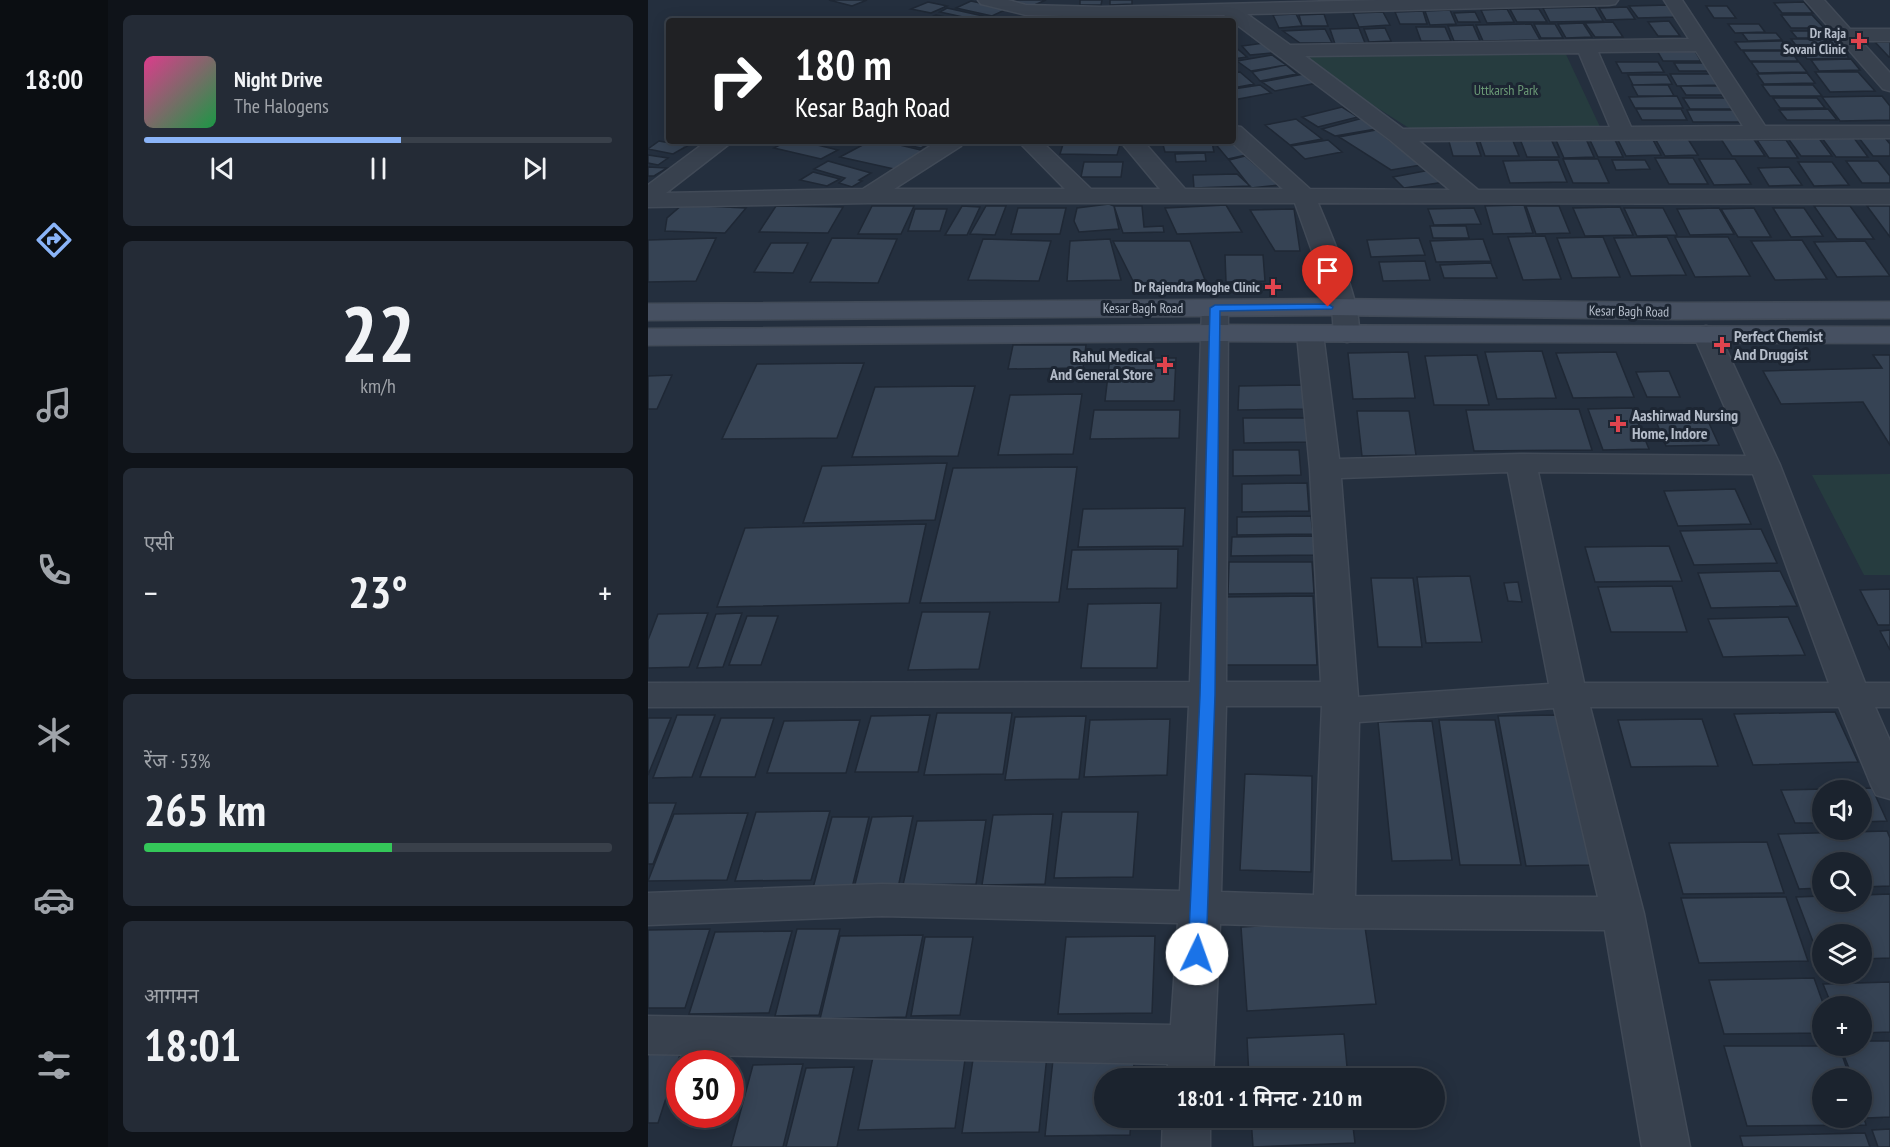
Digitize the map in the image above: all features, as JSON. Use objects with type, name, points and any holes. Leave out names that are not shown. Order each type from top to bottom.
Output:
[{"type":"main road","name":"Kesar Bagh Road","points":[[648,337],[1214,320],[1345,307],[1676,311],[1890,310]]},
{"type":"main road","name":"Kesar Bagh Road","points":[[648,312],[1214,320],[1310,334],[1890,335]]},
{"type":"street","points":[[987,0],[1026,10],[1107,17],[1230,10],[1609,0]]},
{"type":"street","points":[[1007,18],[1053,0]]},
{"type":"street","points":[[1673,0],[1757,131]]},
{"type":"street","points":[[1814,0],[1890,86]]},
{"type":"street","points":[[1230,10],[1398,135],[1472,196]]},
{"type":"street","points":[[1844,35],[1890,35]]},
{"type":"street","points":[[1283,51],[1701,45]]},
{"type":"street","points":[[1586,46],[1623,133]]},
{"type":"street","points":[[1398,135],[1757,131],[1890,132]]},
{"type":"street","points":[[1236,135],[1304,196],[1345,307],[1347,334]]},
{"type":"street","points":[[648,196],[717,144]]},
{"type":"street","points":[[868,196],[948,144]]},
{"type":"street","points":[[1032,144],[1086,197]]},
{"type":"street","points":[[1134,144],[1179,196]]},
{"type":"street","points":[[648,200],[868,196],[1890,197]]},
{"type":"street","points":[[648,1035],[1191,1062],[1200,909],[1208,695],[1214,320]]},
{"type":"street","points":[[1310,334],[1325,469],[1341,702],[1334,912]]},
{"type":"street","points":[[1706,334],[1765,465],[1852,695],[1890,785]]},
{"type":"street","points":[[1325,469],[1521,463],[1765,465]]},
{"type":"street","points":[[1521,463],[1569,694],[1623,914],[1666,1147]]},
{"type":"street","points":[[648,695],[1208,695],[1341,702],[1569,694],[1890,695]]},
{"type":"street","points":[[648,909],[882,900],[1068,903],[1334,912],[1623,914]]},
{"type":"street","points":[[1186,1147],[1187,1128]]},
{"type":"green space","name":"Uttkarsh Park","points":[[1563,48],[1601,129],[1412,130],[1296,56]]},
{"type":"green space","points":[[1890,474],[1890,575],[1864,575],[1812,475]]},
{"type":"building","points":[[829,0],[867,0],[852,6]]},
{"type":"building","points":[[1005,0],[1046,0],[1032,6]]},
{"type":"building","points":[[1080,0],[1102,0],[1101,5],[1080,5]]},
{"type":"building","points":[[1110,0],[1132,0],[1132,4],[1110,5]]},
{"type":"building","points":[[971,1],[1007,9],[992,16],[956,8]]},
{"type":"building","points":[[928,2],[947,6],[931,13],[911,9]]},
{"type":"building","points":[[1804,2],[1813,13],[1782,13],[1774,3]]},
{"type":"building","points":[[1669,5],[1678,17],[1638,18],[1629,6]]},
{"type":"building","points":[[1706,6],[1727,6],[1736,18],[1714,18]]},
{"type":"building","points":[[1595,7],[1603,21],[1550,22],[1543,8]]},
{"type":"building","points":[[1627,7],[1635,19],[1606,20],[1599,8]]},
{"type":"building","points":[[947,8],[992,18],[967,18],[940,12]]},
{"type":"building","points":[[1507,9],[1514,22],[1487,23],[1481,10]]},
{"type":"building","points":[[1510,9],[1539,9],[1547,22],[1517,22]]},
{"type":"building","points":[[1450,10],[1456,24],[1430,25],[1425,11]]},
{"type":"building","points":[[1423,11],[1427,24],[1400,24],[1395,12]]},
{"type":"building","points":[[1204,12],[1213,18],[1176,18],[1175,17]]},
{"type":"building","points":[[1383,12],[1390,25],[1359,27],[1353,13]]},
{"type":"building","points":[[1475,12],[1480,22],[1458,22],[1454,13]]},
{"type":"building","points":[[1296,14],[1302,26],[1279,28],[1273,15]]},
{"type":"building","points":[[1324,14],[1328,26],[1302,26],[1299,15]]},
{"type":"building","points":[[936,15],[950,18],[929,18]]},
{"type":"building","points":[[1169,15],[1172,18],[1152,18]]},
{"type":"building","points":[[1781,15],[1812,15],[1824,28],[1791,28]]},
{"type":"building","points":[[1669,21],[1680,36],[1658,36],[1648,22]]},
{"type":"building","points":[[1613,22],[1623,37],[1595,37],[1585,23]]},
{"type":"building","points":[[1583,23],[1592,37],[1566,38],[1558,24]]},
{"type":"building","points":[[1531,24],[1540,40],[1483,41],[1476,25]]},
{"type":"building","points":[[1534,24],[1555,24],[1563,38],[1541,38]]},
{"type":"building","points":[[1728,24],[1759,24],[1765,32],[1735,33]]},
{"type":"building","points":[[1473,25],[1480,41],[1454,41],[1448,26]]},
{"type":"building","points":[[1416,27],[1445,27],[1451,41],[1421,41]]},
{"type":"building","points":[[1359,28],[1365,43],[1335,44],[1330,29]]},
{"type":"building","points":[[1385,28],[1391,41],[1369,42],[1364,29]]},
{"type":"building","points":[[1325,29],[1332,43],[1300,43],[1283,31]]},
{"type":"building","points":[[1791,31],[1828,31],[1834,38],[1797,38]]},
{"type":"building","points":[[1742,33],[1776,33],[1782,40],[1748,41]]},
{"type":"building","points":[[1791,39],[1833,39],[1842,48],[1799,49]]},
{"type":"building","points":[[1782,41],[1789,50],[1741,50],[1735,42]]},
{"type":"building","points":[[1875,42],[1890,42],[1890,57],[1889,57]]},
{"type":"building","points":[[1264,43],[1273,53],[1250,55],[1242,46]]},
{"type":"building","points":[[1236,48],[1247,57],[1236,59]]},
{"type":"building","points":[[1656,49],[1694,49],[1701,61],[1663,61]]},
{"type":"building","points":[[1841,49],[1849,58],[1807,59],[1800,50]]},
{"type":"building","points":[[1743,51],[1791,51],[1798,61],[1750,61]]},
{"type":"building","points":[[1272,55],[1286,65],[1251,71],[1237,61]]},
{"type":"building","points":[[1851,59],[1860,70],[1819,71],[1811,60]]},
{"type":"building","points":[[1616,62],[1658,62],[1664,72],[1622,73]]},
{"type":"building","points":[[1751,62],[1799,62],[1807,72],[1759,73]]},
{"type":"building","points":[[1674,63],[1706,63],[1711,71],[1679,71]]},
{"type":"building","points":[[1286,65],[1297,74],[1260,81],[1252,72]]},
{"type":"building","points":[[1240,72],[1254,84],[1236,87],[1236,73]]},
{"type":"building","points":[[1815,72],[1858,72],[1875,91],[1830,92]]},
{"type":"building","points":[[1807,73],[1815,83],[1764,84],[1757,74]]},
{"type":"building","points":[[1304,74],[1317,83],[1275,91],[1262,82]]},
{"type":"building","points":[[1670,74],[1712,74],[1719,85],[1677,86]]},
{"type":"building","points":[[1628,75],[1667,75],[1672,84],[1633,85]]},
{"type":"building","points":[[1260,85],[1271,93],[1236,99],[1236,89]]},
{"type":"building","points":[[1632,85],[1668,85],[1674,96],[1638,96]]},
{"type":"building","points":[[1762,85],[1813,85],[1822,96],[1770,96]]},
{"type":"building","points":[[1680,86],[1721,86],[1727,95],[1686,95]]},
{"type":"building","points":[[1677,96],[1683,108],[1635,108],[1629,97]]},
{"type":"building","points":[[1882,96],[1890,106],[1890,120],[1840,121],[1822,97]]},
{"type":"building","points":[[1683,98],[1729,98],[1736,109],[1690,109]]},
{"type":"building","points":[[1773,98],[1817,98],[1825,108],[1780,108]]},
{"type":"building","points":[[1342,107],[1358,117],[1318,127],[1302,117]]},
{"type":"building","points":[[1636,109],[1681,109],[1687,120],[1642,120]]},
{"type":"building","points":[[1828,109],[1837,120],[1787,120],[1779,110]]},
{"type":"building","points":[[1687,110],[1734,110],[1741,122],[1693,122]]},
{"type":"building","points":[[1363,118],[1376,129],[1335,136],[1322,129]]},
{"type":"building","points":[[1296,119],[1322,139],[1290,145],[1265,125]]},
{"type":"building","points":[[1376,130],[1421,165],[1391,170],[1339,137]]},
{"type":"building","points":[[1478,136],[1511,136],[1519,156],[1485,156]]},
{"type":"building","points":[[1787,137],[1818,137],[1832,156],[1801,156]]},
{"type":"building","points":[[1448,138],[1475,138],[1481,156],[1453,156]]},
{"type":"building","points":[[1589,138],[1614,138],[1623,157],[1598,157]]},
{"type":"building","points":[[1617,138],[1652,138],[1661,155],[1626,156]]},
{"type":"building","points":[[1753,138],[1765,156],[1732,156],[1721,139]]},
{"type":"building","points":[[1822,138],[1854,138],[1868,157],[1836,157]]},
{"type":"building","points":[[1859,138],[1885,138],[1890,144],[1890,156],[1873,156]]},
{"type":"building","points":[[1520,139],[1551,139],[1559,157],[1527,157]]},
{"type":"building","points":[[1586,139],[1594,157],[1564,158],[1556,140]]},
{"type":"building","points":[[1688,139],[1698,155],[1665,156],[1656,140]]},
{"type":"building","points":[[1328,140],[1342,152],[1305,159],[1291,146]]},
{"type":"building","points":[[1757,140],[1786,140],[1798,158],[1769,158]]},
{"type":"building","points":[[659,141],[687,146],[673,154],[648,149]]},
{"type":"building","points":[[1236,143],[1246,155],[1228,159],[1216,144]]},
{"type":"building","points":[[781,144],[813,144],[838,150],[821,159],[774,148]]},
{"type":"building","points":[[864,144],[896,144],[925,151],[894,169],[840,157]]},
{"type":"building","points":[[902,144],[928,144],[921,148]]},
{"type":"building","points":[[1063,144],[1120,144],[1117,155],[1060,154]]},
{"type":"building","points":[[1163,144],[1212,144],[1214,152],[1165,152]]},
{"type":"building","points":[[1205,153],[1206,161],[1176,162],[1175,154]]},
{"type":"building","points":[[648,155],[668,158],[658,165],[648,163]]},
{"type":"building","points":[[1245,156],[1279,185],[1251,188],[1229,160]]},
{"type":"building","points":[[1655,158],[1693,158],[1708,184],[1669,184]]},
{"type":"building","points":[[1563,159],[1598,159],[1609,183],[1573,183]]},
{"type":"building","points":[[1699,159],[1735,159],[1751,184],[1714,185]]},
{"type":"building","points":[[1558,160],[1567,182],[1510,183],[1503,161]]},
{"type":"building","points":[[1612,160],[1645,160],[1650,169],[1616,170]]},
{"type":"building","points":[[828,161],[871,173],[852,187],[839,183],[845,178],[814,169]]},
{"type":"building","points":[[1846,161],[1878,161],[1890,176],[1890,183],[1862,183]]},
{"type":"building","points":[[1084,162],[1123,162],[1121,177],[1081,177]]},
{"type":"building","points":[[1798,162],[1832,162],[1849,185],[1814,186]]},
{"type":"building","points":[[648,167],[667,168],[654,176],[648,176]]},
{"type":"building","points":[[1789,167],[1802,185],[1769,186],[1758,168]]},
{"type":"building","points":[[1430,170],[1445,182],[1404,188],[1393,177]]},
{"type":"building","points":[[813,172],[840,179],[827,186],[800,180]]},
{"type":"building","points":[[1237,174],[1250,186],[1194,188],[1193,175]]},
{"type":"building","points":[[1109,204],[1114,206],[1119,229],[1079,232],[1074,221],[1077,208]]},
{"type":"building","points":[[682,205],[746,208],[725,233],[665,231],[667,218]]},
{"type":"building","points":[[1226,205],[1242,232],[1177,234],[1165,208]]},
{"type":"building","points":[[1524,205],[1533,233],[1493,234],[1485,206]]},
{"type":"building","points":[[776,206],[843,207],[828,233],[759,232]]},
{"type":"building","points":[[872,206],[914,206],[901,234],[858,234]]},
{"type":"building","points":[[962,206],[980,207],[967,235],[945,235]]},
{"type":"building","points":[[986,206],[1006,206],[995,235],[970,234]]},
{"type":"building","points":[[1114,206],[1142,206],[1144,227],[1163,226],[1164,232],[1123,233]]},
{"type":"building","points":[[1526,206],[1559,206],[1570,233],[1536,234]]},
{"type":"building","points":[[1814,206],[1850,206],[1874,239],[1837,239]]},
{"type":"building","points":[[1867,206],[1890,206],[1890,237]]},
{"type":"building","points":[[1620,207],[1633,235],[1585,236],[1573,208]]},
{"type":"building","points":[[1018,208],[1066,208],[1060,234],[1011,234]]},
{"type":"building","points":[[1474,208],[1481,224],[1434,225],[1428,209]]},
{"type":"building","points":[[1624,208],[1663,208],[1677,235],[1637,236]]},
{"type":"building","points":[[1719,208],[1734,234],[1690,235],[1677,209]]},
{"type":"building","points":[[1754,208],[1771,237],[1738,237],[1721,209]]},
{"type":"building","points":[[1773,208],[1804,208],[1823,236],[1791,237]]},
{"type":"building","points":[[915,209],[947,209],[940,231],[908,231]]},
{"type":"building","points":[[1294,209],[1300,251],[1275,251],[1250,210]]},
{"type":"building","points":[[1430,226],[1466,226],[1469,238],[1433,238]]},
{"type":"building","points":[[1545,236],[1561,279],[1523,280],[1508,237]]},
{"type":"building","points":[[1603,237],[1620,277],[1572,278],[1557,238]]},
{"type":"building","points":[[1667,237],[1686,275],[1631,276],[1614,238]]},
{"type":"building","points":[[1675,237],[1728,237],[1750,276],[1695,277]]},
{"type":"building","points":[[716,238],[696,281],[648,282],[648,240]]},
{"type":"building","points":[[832,238],[897,239],[878,283],[810,282]]},
{"type":"building","points":[[1419,238],[1425,255],[1371,257],[1367,240]]},
{"type":"building","points":[[983,239],[1051,241],[1039,281],[968,280]]},
{"type":"building","points":[[1110,239],[1121,280],[1067,281],[1070,241]]},
{"type":"building","points":[[1483,239],[1491,261],[1436,262],[1430,241]]},
{"type":"building","points":[[1802,240],[1827,279],[1775,280],[1751,241]]},
{"type":"building","points":[[1113,241],[1190,241],[1205,280],[1137,289]]},
{"type":"building","points":[[1865,241],[1890,276],[1837,277],[1814,242]]},
{"type":"building","points":[[771,243],[808,243],[793,273],[754,272]]},
{"type":"building","points":[[1225,255],[1263,255],[1265,281],[1226,282]]},
{"type":"building","points":[[1425,261],[1430,280],[1383,281],[1379,262]]},
{"type":"building","points":[[1491,263],[1497,278],[1444,278],[1440,265]]},
{"type":"building","points":[[1013,345],[1086,345],[1083,368],[1008,369]]},
{"type":"building","points":[[1542,351],[1556,398],[1497,399],[1485,352]]},
{"type":"building","points":[[1408,352],[1415,398],[1353,399],[1348,353]]},
{"type":"building","points":[[1616,352],[1634,397],[1573,398],[1556,353]]},
{"type":"building","points":[[1477,355],[1489,405],[1434,405],[1425,356]]},
{"type":"building","points":[[1873,355],[1890,355],[1890,445],[1863,402],[1781,404],[1763,371],[1882,368]]},
{"type":"building","points":[[1110,358],[1176,358],[1174,401],[1105,401]]},
{"type":"building","points":[[864,363],[837,438],[722,439],[757,364]]},
{"type":"building","points":[[1669,371],[1680,397],[1647,397],[1636,372]]},
{"type":"building","points":[[672,375],[657,409],[648,409],[648,376]]},
{"type":"building","points":[[1305,385],[1307,409],[1238,410],[1239,386]]},
{"type":"building","points":[[975,386],[958,456],[852,457],[875,387]]},
{"type":"building","points":[[1082,394],[1073,454],[998,455],[1010,395]]},
{"type":"building","points":[[1632,408],[1649,449],[1603,450],[1588,409]]},
{"type":"building","points":[[1579,409],[1592,450],[1474,451],[1466,410]]},
{"type":"building","points":[[1094,410],[1180,410],[1179,438],[1090,439]]},
{"type":"building","points":[[1703,410],[1719,445],[1666,446],[1652,411]]},
{"type":"building","points":[[1357,411],[1409,411],[1416,455],[1362,456]]},
{"type":"building","points":[[1243,418],[1310,418],[1312,442],[1244,443]]},
{"type":"building","points":[[1233,450],[1299,450],[1301,475],[1233,476]]},
{"type":"building","points":[[947,463],[935,520],[803,523],[822,466]]},
{"type":"building","points":[[1077,467],[1059,602],[920,603],[953,468]]},
{"type":"building","points":[[1307,483],[1309,511],[1242,512],[1242,484]]},
{"type":"building","points":[[1735,489],[1751,524],[1678,526],[1664,491]]},
{"type":"building","points":[[1185,508],[1183,546],[1078,547],[1083,509]]},
{"type":"building","points":[[1311,516],[1313,534],[1237,535],[1237,517]]},
{"type":"building","points":[[926,524],[909,603],[717,607],[745,528]]},
{"type":"building","points":[[1761,529],[1777,563],[1694,565],[1680,531]]},
{"type":"building","points":[[1316,536],[1317,555],[1231,556],[1232,537]]},
{"type":"building","points":[[1669,546],[1682,581],[1595,582],[1585,547]]},
{"type":"building","points":[[1178,549],[1177,588],[1067,589],[1072,550]]},
{"type":"building","points":[[1229,562],[1312,562],[1314,593],[1228,594]]},
{"type":"building","points":[[1780,571],[1797,606],[1711,608],[1698,573]]},
{"type":"building","points":[[1470,576],[1482,642],[1426,643],[1417,577]]},
{"type":"building","points":[[1371,578],[1413,578],[1422,647],[1378,647]]},
{"type":"building","points":[[1518,582],[1522,602],[1508,601],[1504,583]]},
{"type":"building","points":[[1672,586],[1687,632],[1611,632],[1598,587]]},
{"type":"building","points":[[1890,589],[1890,625],[1878,625],[1860,590]]},
{"type":"building","points":[[1313,596],[1317,665],[1218,665],[1218,597]]},
{"type":"building","points":[[1161,603],[1157,668],[1081,668],[1088,604]]},
{"type":"building","points":[[922,612],[990,612],[979,669],[908,670]]},
{"type":"building","points":[[708,613],[689,667],[648,668],[648,640],[658,614]]},
{"type":"building","points":[[742,613],[723,667],[697,668],[716,614]]},
{"type":"building","points":[[747,616],[778,616],[761,665],[729,665]]},
{"type":"building","points":[[1788,617],[1805,655],[1723,657],[1708,619]]},
{"type":"building","points":[[1890,630],[1890,650],[1880,631]]},
{"type":"building","points":[[1835,712],[1858,762],[1753,765],[1734,714]]},
{"type":"building","points":[[937,713],[1012,713],[1003,774],[924,775]]},
{"type":"building","points":[[677,715],[715,715],[692,777],[653,778]]},
{"type":"building","points":[[930,715],[918,772],[855,772],[871,716]]},
{"type":"building","points":[[1560,715],[1594,865],[1526,866],[1498,716]]},
{"type":"building","points":[[1086,716],[1079,779],[1005,780],[1015,717]]},
{"type":"building","points":[[648,718],[671,718],[648,775]]},
{"type":"building","points":[[721,718],[774,718],[755,777],[700,777]]},
{"type":"building","points":[[1170,719],[1167,775],[1084,777],[1090,720]]},
{"type":"building","points":[[1702,719],[1718,766],[1631,767],[1618,720]]},
{"type":"building","points":[[860,720],[846,773],[767,773],[784,721]]},
{"type":"building","points":[[1439,720],[1495,720],[1521,865],[1460,865]]},
{"type":"building","points":[[1432,721],[1452,860],[1392,861],[1378,722]]},
{"type":"building","points":[[1245,774],[1312,776],[1311,872],[1240,870]]},
{"type":"building","points":[[1872,788],[1887,821],[1872,822]]},
{"type":"building","points":[[1812,789],[1812,823],[1795,823],[1781,790]]},
{"type":"building","points":[[648,803],[676,803],[653,864],[648,864]]},
{"type":"building","points":[[830,811],[811,880],[735,881],[756,812]]},
{"type":"building","points":[[1062,812],[1138,812],[1133,877],[1054,878]]},
{"type":"building","points":[[748,813],[727,880],[648,881],[674,814]]},
{"type":"building","points":[[1053,814],[1045,884],[982,885],[993,815]]},
{"type":"building","points":[[913,816],[898,888],[854,888],[872,817]]},
{"type":"building","points":[[832,817],[869,817],[852,888],[813,888]]},
{"type":"building","points":[[986,820],[976,884],[903,885],[917,821]]},
{"type":"building","points":[[1872,831],[1887,831],[1890,838],[1890,886],[1872,887],[1872,852],[1812,852],[1812,888],[1799,889],[1778,834],[1812,833],[1812,840],[1872,840]]},
{"type":"building","points":[[1767,842],[1784,893],[1683,894],[1669,843]]},
{"type":"building","points":[[1890,894],[1890,958],[1872,959],[1872,924],[1812,924],[1812,939],[1796,897],[1812,896],[1812,912],[1872,912],[1872,895]]},
{"type":"building","points":[[1786,897],[1808,961],[1699,963],[1681,898]]},
{"type":"building","points":[[1364,920],[1376,1004],[1247,1011],[1241,927]]},
{"type":"building","points":[[710,929],[685,1008],[648,1008],[648,930]]},
{"type":"building","points":[[797,929],[840,929],[819,1015],[775,1016]]},
{"type":"building","points":[[792,931],[769,1013],[689,1014],[715,932]]},
{"type":"building","points":[[923,935],[906,1017],[820,1019],[840,936]]},
{"type":"building","points":[[1155,936],[1152,1013],[1058,1014],[1066,937]]},
{"type":"building","points":[[925,937],[973,937],[960,1015],[911,1016]]},
{"type":"building","points":[[1812,978],[1812,984],[1816,984],[1820,996],[1812,996],[1812,1033],[1724,1034],[1709,980]]},
{"type":"building","points":[[1890,982],[1890,1032],[1872,1033],[1872,996],[1828,996],[1823,984]]},
{"type":"building","points":[[1344,1034],[1347,1068],[1248,1068],[1247,1038]]},
{"type":"building","points":[[1872,1041],[1890,1041],[1890,1117],[1872,1118],[1872,1068],[1849,1068],[1844,1056],[1872,1056]]},
{"type":"building","points":[[648,1042],[684,1042],[681,1050],[666,1050],[666,1098],[658,1123],[648,1123]]},
{"type":"building","points":[[967,1046],[955,1128],[858,1130],[875,1047]]},
{"type":"building","points":[[975,1046],[1048,1046],[1039,1132],[962,1133]]},
{"type":"building","points":[[1724,1046],[1812,1046],[1812,1056],[1842,1056],[1847,1068],[1812,1068],[1812,1125],[1747,1126]]},
{"type":"building","points":[[1135,1049],[1134,1068],[1094,1068],[1094,1128],[1130,1128],[1130,1135],[1045,1136],[1054,1050]]},
{"type":"building","points":[[803,1064],[783,1147],[731,1147],[736,1128],[744,1128],[744,1099],[753,1065]]},
{"type":"building","points":[[854,1067],[837,1147],[786,1147],[806,1068]]},
{"type":"building","points":[[1252,1128],[1353,1128],[1355,1143],[1253,1147]]},
{"type":"building","points":[[1890,1129],[1890,1147],[1878,1147],[1872,1130]]},
{"type":"building","points":[[1865,1133],[1870,1147],[1743,1147],[1740,1136]]},
{"type":"place","name":"Dr Raja Sovani Clinic","points":[[1859,41]]},
{"type":"place","name":"Dr Rajendra Moghe Clinic","points":[[1273,287]]},
{"type":"place","name":"Perfect Chemist And Druggist","points":[[1722,345]]},
{"type":"place","name":"Rahul Medical And General Store","points":[[1165,365]]},
{"type":"place","name":"Aashirwad Nursing Home, Indore","points":[[1618,424]]},
{"type":"route","points":[[1197,954],[1208,695],[1215,308],[1328,307]]}]
